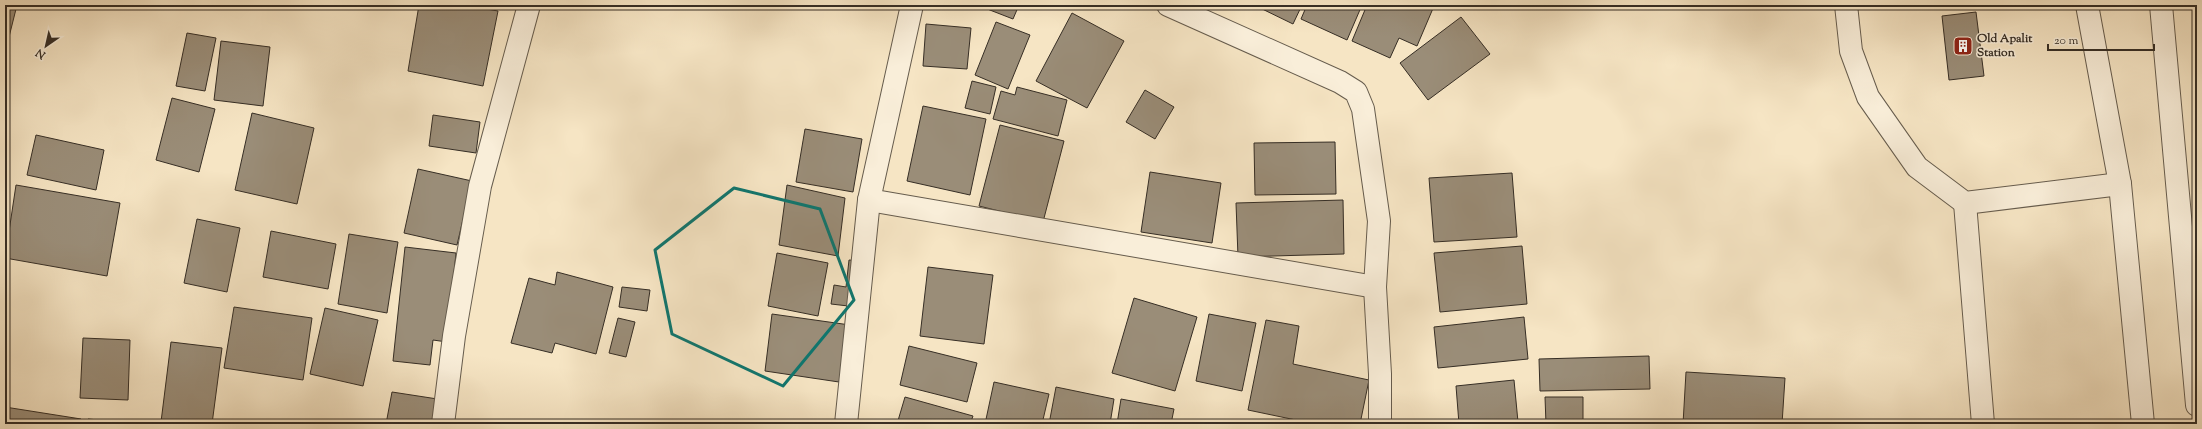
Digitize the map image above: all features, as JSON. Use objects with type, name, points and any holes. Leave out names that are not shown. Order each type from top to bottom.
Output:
[{"type":"street","points":[[443,424],[454,336],[480,186],[529,5]]},
{"type":"street","points":[[846,424],[869,200],[912,5]]},
{"type":"street","points":[[1168,5],[1340,82],[1356,92],[1363,109],[1379,221],[1375,287],[1380,374],[1380,424]]},
{"type":"street","points":[[1846,5],[1851,51],[1868,97],[1917,167],[1965,203],[2120,184]]},
{"type":"street","points":[[2087,5],[2120,184],[2142,424]]},
{"type":"street","points":[[2161,5],[2197,405]]},
{"type":"street","points":[[869,200],[1375,287]]},
{"type":"street","points":[[1965,203],[1983,424]]},
{"type":"highlighted area","points":[[734,188],[820,209],[854,300],[783,386],[672,334],[655,250]]},
{"type":"building","points":[[5,5],[17,5],[5,53]]},
{"type":"building","points":[[419,5],[463,5],[498,11],[483,86],[408,71]]},
{"type":"building","points":[[977,5],[1019,5],[1013,19]]},
{"type":"building","points":[[1254,5],[1302,5],[1293,24]]},
{"type":"building","points":[[1307,5],[1362,5],[1347,40],[1301,19]]},
{"type":"building","points":[[1367,5],[1434,6],[1417,46],[1399,38],[1390,58],[1352,41]]},
{"type":"building","name":"Old Apalit Station","points":[[1976,12],[1984,76],[1949,80],[1942,16]]},
{"type":"building","points":[[1072,13],[1124,41],[1087,108],[1036,81]]},
{"type":"building","points":[[1461,17],[1490,54],[1428,100],[1400,63]]},
{"type":"building","points":[[996,22],[1030,35],[1008,89],[975,75]]},
{"type":"building","points":[[926,24],[971,28],[967,69],[923,66]]},
{"type":"building","points":[[187,33],[216,38],[205,91],[176,86]]},
{"type":"building","points":[[221,41],[270,47],[263,106],[214,100]]},
{"type":"building","points":[[972,81],[996,87],[990,114],[965,108]]},
{"type":"building","points":[[1017,87],[1067,100],[1058,136],[993,119],[1001,91],[1015,95]]},
{"type":"building","points":[[1145,90],[1174,107],[1155,139],[1126,122]]},
{"type":"building","points":[[172,98],[215,109],[199,172],[156,160]]},
{"type":"building","points":[[923,106],[986,119],[970,195],[907,181]]},
{"type":"building","points":[[252,113],[314,128],[297,204],[235,190]]},
{"type":"building","points":[[433,115],[480,122],[476,153],[429,146]]},
{"type":"building","points":[[1000,125],[1064,141],[1043,222],[979,206]]},
{"type":"building","points":[[805,129],[862,139],[853,192],[796,182]]},
{"type":"building","points":[[36,135],[104,150],[96,190],[27,175]]},
{"type":"building","points":[[1335,142],[1336,194],[1255,195],[1254,143]]},
{"type":"building","points":[[418,169],[472,181],[457,245],[404,233]]},
{"type":"building","points":[[1150,172],[1221,183],[1212,243],[1141,232]]},
{"type":"building","points":[[1512,173],[1517,237],[1434,242],[1429,178]]},
{"type":"building","points":[[16,185],[120,203],[107,276],[5,258]]},
{"type":"building","points":[[787,185],[845,198],[838,256],[779,245]]},
{"type":"building","points":[[1343,200],[1344,254],[1238,257],[1236,203]]},
{"type":"building","points":[[197,219],[240,228],[227,292],[184,283]]},
{"type":"building","points":[[271,231],[336,244],[328,289],[263,277]]},
{"type":"building","points":[[349,234],[398,242],[387,313],[338,304]]},
{"type":"building","points":[[1522,246],[1527,304],[1440,312],[1434,253]]},
{"type":"building","points":[[405,247],[456,253],[447,342],[433,340],[430,365],[393,361]]},
{"type":"building","points":[[777,253],[828,263],[818,316],[768,306]]},
{"type":"building","points":[[849,260],[863,261],[857,307],[831,304],[834,285],[846,287]]},
{"type":"building","points":[[928,267],[993,275],[984,344],[920,336]]},
{"type":"building","points":[[557,272],[613,287],[596,354],[555,343],[552,353],[511,343],[529,278],[555,285]]},
{"type":"building","points":[[622,287],[650,290],[647,311],[619,307]]},
{"type":"building","points":[[1134,298],[1197,317],[1175,391],[1112,373]]},
{"type":"building","points":[[234,307],[312,318],[303,380],[224,368]]},
{"type":"building","points":[[325,308],[378,320],[363,386],[310,374]]},
{"type":"building","points":[[772,314],[850,325],[839,382],[765,371]]},
{"type":"building","points":[[1209,314],[1256,323],[1242,391],[1196,381]]},
{"type":"building","points":[[1524,317],[1528,359],[1438,368],[1434,327]]},
{"type":"building","points":[[618,318],[635,322],[626,357],[609,353]]},
{"type":"building","points":[[1266,320],[1299,326],[1293,364],[1369,380],[1360,424],[1315,424],[1248,410]]},
{"type":"building","points":[[83,338],[130,340],[128,400],[80,398]]},
{"type":"building","points":[[171,342],[222,348],[212,424],[161,422]]},
{"type":"building","points":[[909,346],[977,363],[967,402],[900,385]]},
{"type":"building","points":[[1649,356],[1650,389],[1540,391],[1539,359]]},
{"type":"building","points":[[1686,372],[1785,378],[1782,424],[1683,424]]},
{"type":"building","points":[[1514,380],[1518,422],[1459,424],[1456,386]]},
{"type":"building","points":[[994,382],[1049,394],[1042,424],[985,424]]},
{"type":"building","points":[[1056,387],[1114,399],[1110,424],[1049,424]]},
{"type":"building","points":[[392,392],[444,400],[439,424],[386,424]]},
{"type":"building","points":[[905,397],[973,416],[970,424],[897,424]]},
{"type":"building","points":[[1545,397],[1583,397],[1583,424],[1546,424]]},
{"type":"building","points":[[1121,399],[1174,409],[1171,424],[1117,424]]},
{"type":"building","points":[[5,407],[81,419],[80,424],[5,424]]},
{"type":"building","points":[[88,419],[143,424],[88,424]]},
{"type":"place","name":"Old Apalit Station","points":[[1963,46]]}]
